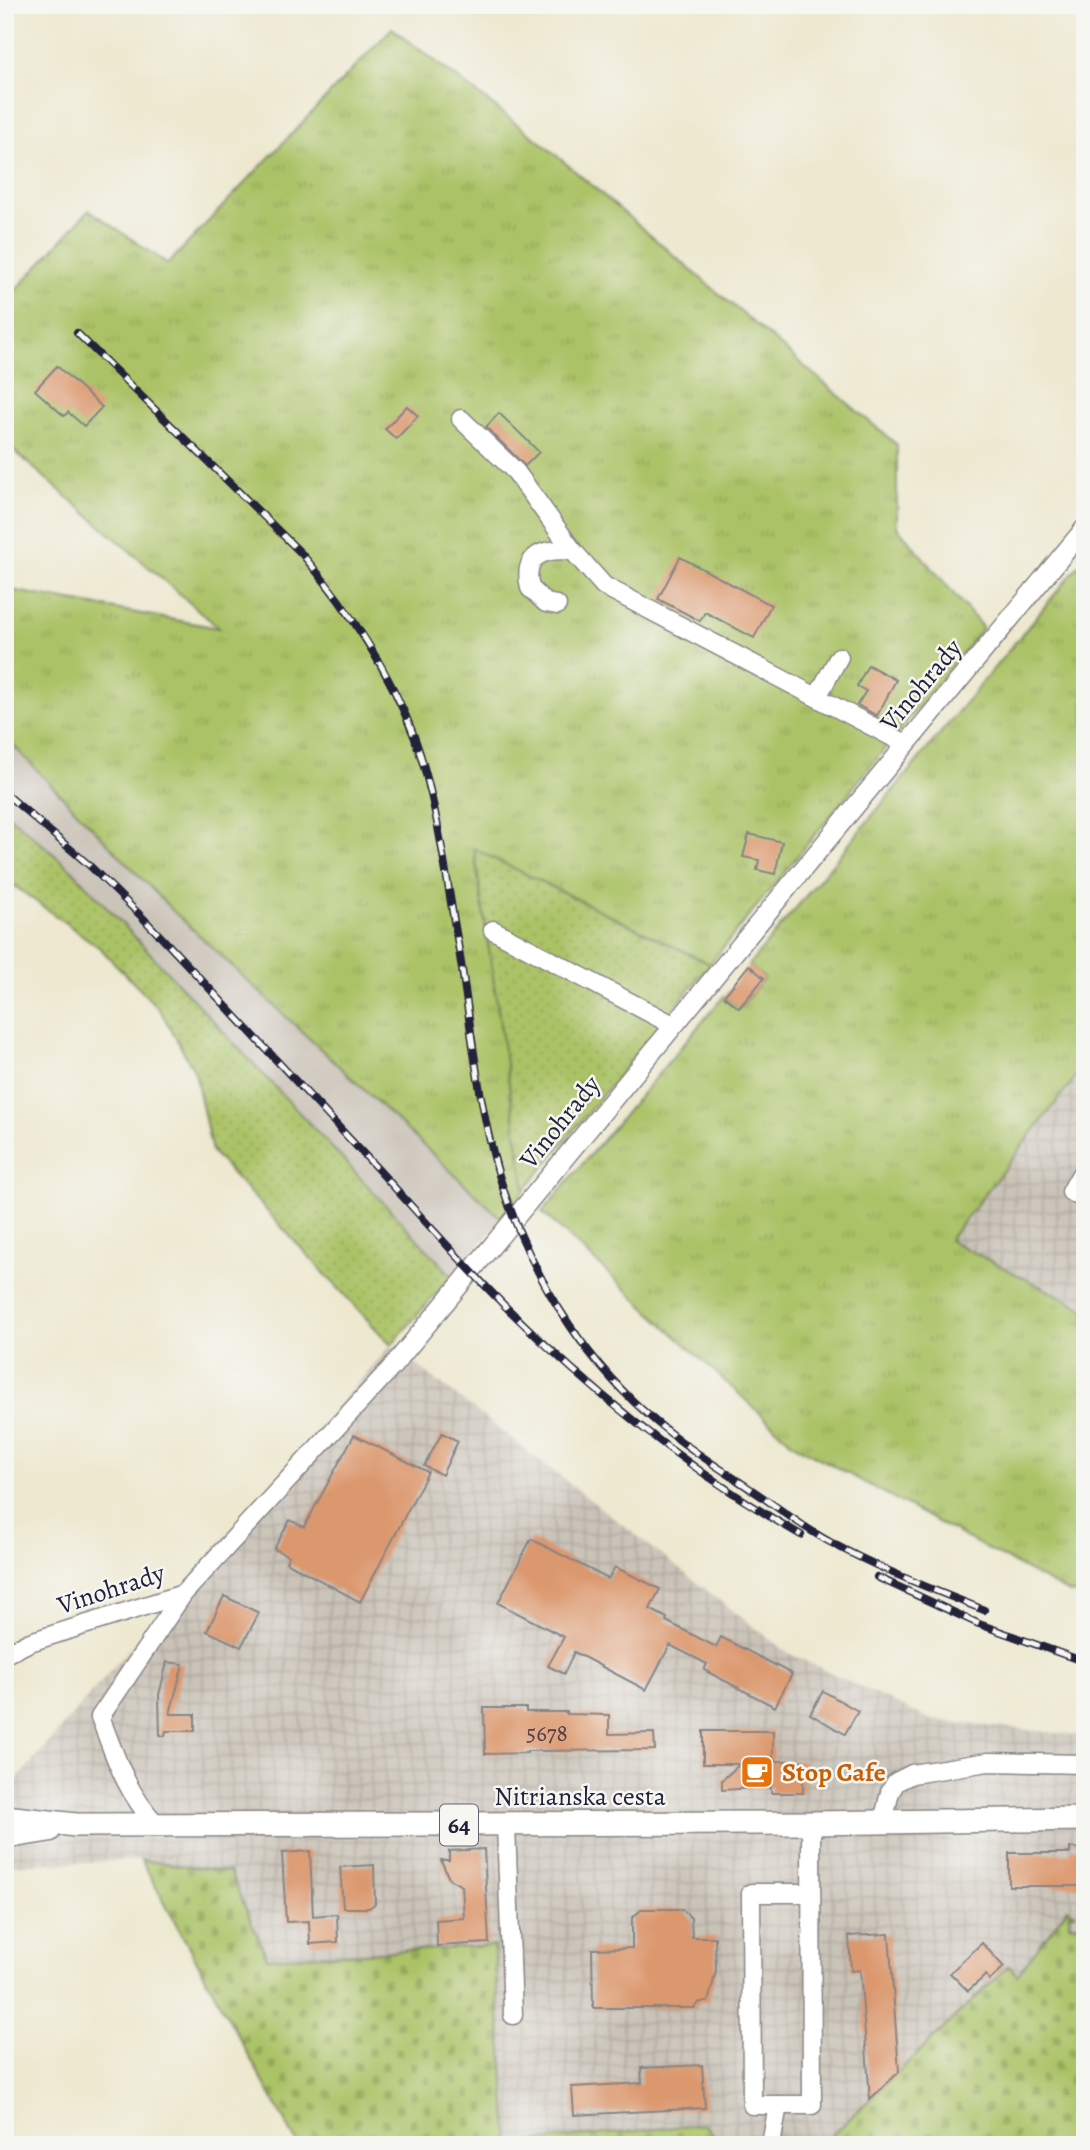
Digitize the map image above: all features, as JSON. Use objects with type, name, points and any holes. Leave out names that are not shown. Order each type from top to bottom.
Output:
[{"type":"main road","name":"Nitrianska cesta","points":[[5,1817],[76,1825],[506,1825],[1085,1819]]},
{"type":"main road","name":"Nitrianska cesta","points":[[5,1837],[76,1825]]},
{"type":"street","points":[[461,419],[516,472],[573,551],[604,586],[906,744]]},
{"type":"street","name":"Vinohrady","points":[[5,1654],[30,1642],[183,1594],[392,1367],[1085,528]]},
{"type":"street","points":[[558,606],[546,603],[530,588],[528,569],[533,561],[547,550],[573,551]]},
{"type":"street","points":[[817,697],[839,657]]},
{"type":"street","points":[[493,930],[673,1025]]},
{"type":"street","points":[[1085,1167],[1072,1192],[1085,1199]]},
{"type":"street","points":[[155,1823],[137,1804],[100,1717],[183,1594]]},
{"type":"street","points":[[883,1822],[890,1792],[896,1783],[912,1774],[988,1762],[1085,1764]]},
{"type":"street","points":[[811,1823],[812,2105],[752,2105],[751,1893],[811,1893]]},
{"type":"street","points":[[506,1825],[513,2015]]},
{"type":"street","points":[[768,2145],[772,2138],[778,2105]]},
{"type":"shaded area","points":[[5,737],[172,910],[502,1219],[452,1276],[73,870],[5,812]]},
{"type":"shaded area","points":[[1085,1065],[1085,1309],[949,1240]]},
{"type":"shaded area","points":[[391,1345],[786,1652],[931,1720],[1085,1736],[1085,1924],[1069,1925],[1069,1913],[1073,1914],[1067,1909],[1017,1975],[1009,1967],[822,2145],[723,2145],[704,2124],[509,2144],[494,1946],[267,1958],[230,1872],[141,1860],[5,1865],[12,1785]]},
{"type":"green space","points":[[392,28],[543,144],[897,445],[897,527],[983,628],[710,964],[474,849],[525,1190],[502,1219],[172,910],[5,737],[5,589],[219,628],[5,443],[5,302],[89,210],[168,264]]},
{"type":"green space","points":[[1084,559],[1085,1065],[949,1240],[1085,1309],[1085,1595],[1069,1593],[793,1444],[542,1212],[724,996],[740,1008],[764,978],[749,965]]},
{"type":"green space","points":[[5,812],[72,870],[452,1276],[391,1345],[212,1152],[195,1072],[160,1010],[100,948],[5,879]]},
{"type":"green space","points":[[474,849],[710,964],[525,1190]]},
{"type":"green space","points":[[141,1860],[230,1872],[267,1958],[494,1946],[509,2144],[704,2124],[723,2145],[298,2145]]},
{"type":"green space","points":[[1068,1908],[1075,1914],[1069,1914],[1069,1925],[1085,1924],[1085,2145],[822,2145],[1009,1966],[1017,1975]]},
{"type":"building","points":[[57,366],[102,407],[84,426],[68,412],[64,416],[35,390]]},
{"type":"building","points":[[407,406],[418,416],[396,439],[385,429]]},
{"type":"building","points":[[499,413],[539,452],[525,466],[486,427]]},
{"type":"building","points":[[680,557],[771,605],[754,638],[705,612],[700,621],[658,599]]},
{"type":"building","points":[[868,665],[896,680],[877,716],[857,705],[866,691],[857,686]]},
{"type":"building","points":[[749,834],[782,842],[775,874],[757,870],[759,860],[743,857]]},
{"type":"building","points":[[749,965],[764,978],[739,1008],[724,996]]},
{"type":"building","points":[[442,1433],[458,1441],[442,1475],[424,1466]]},
{"type":"building","points":[[354,1435],[428,1472],[360,1602],[286,1562],[289,1556],[274,1549],[290,1520],[304,1527]]},
{"type":"building","points":[[531,1539],[608,1579],[615,1567],[660,1589],[650,1609],[667,1618],[666,1621],[716,1647],[721,1637],[792,1674],[775,1707],[704,1670],[707,1664],[670,1645],[646,1690],[574,1652],[564,1674],[548,1666],[564,1637],[498,1603]]},
{"type":"building","points":[[224,1596],[259,1613],[241,1647],[207,1631]]},
{"type":"building","points":[[167,1662],[183,1664],[170,1714],[195,1714],[195,1731],[166,1731],[165,1736],[160,1735],[159,1695]]},
{"type":"building","points":[[823,1691],[858,1711],[845,1734],[810,1714]]},
{"type":"building","points":[[484,1708],[526,1708],[526,1712],[609,1715],[609,1734],[654,1733],[655,1750],[485,1754]]},
{"type":"building","points":[[703,1731],[773,1731],[773,1761],[803,1761],[803,1793],[771,1793],[771,1787],[722,1790],[722,1780],[740,1764],[703,1764]]},
{"type":"building","points":[[1070,1848],[1085,1849],[1085,1886],[1009,1886],[1009,1853],[1070,1853]]},
{"type":"building","points":[[484,1849],[489,1943],[437,1946],[436,1920],[464,1918],[462,1886],[449,1879],[441,1860],[449,1860],[449,1851]]},
{"type":"building","points":[[310,1851],[313,1916],[337,1914],[338,1942],[310,1944],[309,1921],[286,1922],[282,1853]]},
{"type":"building","points":[[374,1865],[375,1904],[369,1908],[343,1908],[340,1867]]},
{"type":"building","points":[[642,1909],[682,1909],[691,1918],[692,1937],[715,1937],[716,1972],[708,2002],[700,2002],[694,2008],[593,2008],[592,1949],[632,1948],[632,1918]]},
{"type":"building","points":[[889,1934],[899,2072],[870,2099],[860,1970],[851,1971],[849,1936]]},
{"type":"building","points":[[982,1943],[1004,1967],[990,1980],[986,1975],[968,1991],[950,1973]]},
{"type":"building","points":[[702,2065],[705,2108],[574,2115],[572,2087],[642,2083],[641,2068]]},
{"type":"railway","points":[[77,333],[302,554],[336,596],[380,663],[414,736],[434,806],[478,1081],[498,1172],[508,1204],[535,1265],[551,1295],[588,1351],[633,1401],[661,1426],[800,1523],[830,1542],[887,1570],[984,1610]]},
{"type":"railway","points":[[5,793],[89,865],[142,917],[474,1274],[538,1338],[645,1430],[721,1485],[801,1535]]},
{"type":"railway","points":[[877,1577],[979,1624],[1085,1662]]},
{"type":"place","name":"Stop Cafe","points":[[757,1772]]}]
